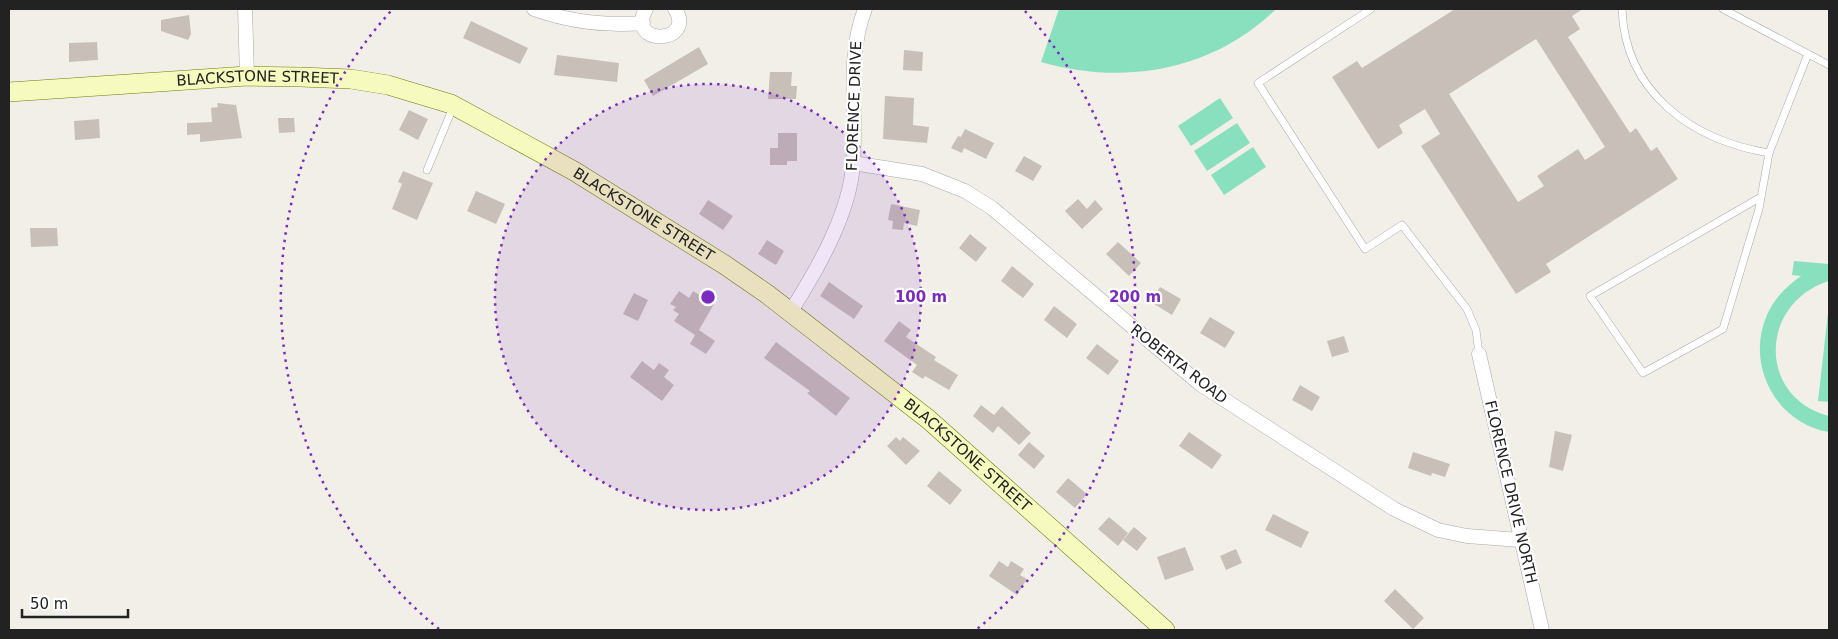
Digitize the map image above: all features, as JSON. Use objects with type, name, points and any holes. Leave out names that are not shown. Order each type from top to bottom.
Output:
[{"type":"main road","name":"BLACKSTONE STREET","points":[[9,92],[246,76],[351,79],[422,94],[454,105],[574,170],[725,265],[791,311],[928,419],[1165,630]]},
{"type":"street","points":[[245,9],[246,76]]},
{"type":"street","points":[[534,9],[560,17],[596,24],[643,23]]},
{"type":"street","points":[[646,9],[643,23],[649,33],[655,37],[670,35],[678,23],[675,9]]},
{"type":"street","name":"FLORENCE DRIVE","points":[[791,311],[813,274],[846,200],[853,163],[855,44],[866,9]]},
{"type":"street","name":"ROBERTA ROAD","points":[[853,163],[922,174],[950,184],[992,208],[1148,342],[1200,384],[1394,509],[1438,530],[1467,536],[1520,540]]},
{"type":"street","name":"FLORENCE DRIVE NORTH","points":[[1480,354],[1520,540],[1542,630]]},
{"type":"lane","points":[[1371,9],[1258,83],[1365,249],[1402,224],[1467,309],[1476,330],[1480,354]]},
{"type":"lane","points":[[1622,9],[1629,54],[1643,79],[1667,107],[1688,124],[1717,140],[1733,146],[1769,153]]},
{"type":"lane","points":[[1723,9],[1829,65]]},
{"type":"lane","points":[[1761,198],[1590,296],[1643,373],[1723,329],[1761,198],[1769,153],[1808,54]]},
{"type":"lane","points":[[427,170],[454,105]]},
{"type":"green space","points":[[1059,9],[1276,9],[1251,30],[1224,47],[1196,59],[1166,68],[1104,73],[1072,69],[1041,62]]},
{"type":"green space","points":[[1220,98],[1233,118],[1191,146],[1178,126]]},
{"type":"green space","points":[[1237,123],[1250,143],[1207,171],[1194,151]]},
{"type":"green space","points":[[1253,147],[1266,167],[1224,195],[1211,175]]},
{"type":"green space","points":[[1794,261],[1829,264],[1829,281],[1806,292],[1789,309],[1779,328],[1776,350],[1779,371],[1789,390],[1805,406],[1829,416],[1829,432],[1810,426],[1794,417],[1780,404],[1770,389],[1763,372],[1760,353],[1761,334],[1773,303],[1786,288],[1801,276],[1792,275]]},
{"type":"green space","points":[[1829,304],[1829,402],[1818,401]]},
{"type":"building","points":[[1455,9],[1583,9],[1572,16],[1580,29],[1568,37],[1630,133],[1636,128],[1651,151],[1657,147],[1678,179],[1546,264],[1551,272],[1516,294],[1421,146],[1440,134],[1425,109],[1399,125],[1403,133],[1378,149],[1332,77],[1357,61],[1362,68]],"holes":[[[1536,39],[1605,147],[1585,160],[1578,149],[1537,176],[1544,186],[1518,202],[1449,94]]]},
{"type":"building","points":[[189,15],[191,34],[188,40],[161,31],[161,20]]},
{"type":"building","points":[[471,21],[528,48],[520,64],[463,38]]},
{"type":"building","points":[[97,42],[98,60],[69,62],[69,43]]},
{"type":"building","points":[[699,47],[708,64],[653,96],[644,80]]},
{"type":"building","points":[[904,50],[923,52],[922,71],[903,70]]},
{"type":"building","points":[[557,55],[619,63],[617,82],[554,75]]},
{"type":"building","points":[[770,72],[792,72],[791,86],[797,86],[796,99],[768,99]]},
{"type":"building","points":[[885,96],[914,98],[913,125],[929,127],[927,143],[883,139]]},
{"type":"building","points":[[217,103],[236,105],[242,138],[200,142],[200,134],[187,135],[187,123],[212,122],[211,108],[218,107]]},
{"type":"building","points":[[409,110],[428,119],[418,140],[399,130]]},
{"type":"building","points":[[278,118],[294,118],[295,132],[279,133]]},
{"type":"building","points":[[99,119],[100,138],[75,140],[74,121]]},
{"type":"building","points":[[965,129],[994,143],[986,159],[964,148],[962,153],[951,148],[958,136],[961,137]]},
{"type":"building","points":[[778,133],[797,133],[797,161],[787,161],[787,165],[770,165],[770,148],[778,148]]},
{"type":"building","points":[[1024,156],[1042,166],[1033,181],[1015,171]]},
{"type":"building","points":[[403,171],[433,183],[417,220],[392,209],[402,184],[398,182]]},
{"type":"building","points":[[476,191],[505,204],[496,224],[467,211]]},
{"type":"building","points":[[1078,199],[1087,209],[1095,200],[1103,209],[1082,229],[1065,211]]},
{"type":"building","points":[[708,200],[733,216],[723,230],[699,214]]},
{"type":"building","points":[[891,204],[920,210],[917,226],[904,223],[903,230],[892,229],[893,221],[888,220]]},
{"type":"building","points":[[30,228],[57,228],[58,246],[31,247]]},
{"type":"building","points":[[970,234],[987,248],[976,262],[959,248]]},
{"type":"building","points":[[767,240],[784,251],[776,265],[758,254]]},
{"type":"building","points":[[1118,242],[1141,263],[1129,276],[1106,254]]},
{"type":"building","points":[[1012,266],[1034,284],[1023,298],[1001,281]]},
{"type":"building","points":[[829,282],[863,306],[854,319],[820,296]]},
{"type":"building","points":[[1160,287],[1181,299],[1172,315],[1151,302]]},
{"type":"building","points":[[679,291],[689,298],[693,291],[714,304],[699,330],[715,341],[706,354],[690,344],[695,335],[674,321],[679,314],[673,310],[676,307],[670,304]]},
{"type":"building","points":[[634,293],[648,300],[638,321],[623,314]]},
{"type":"building","points":[[1054,306],[1077,324],[1067,338],[1044,320]]},
{"type":"building","points":[[1210,317],[1235,332],[1225,348],[1200,333]]},
{"type":"building","points":[[899,321],[911,330],[906,337],[936,357],[934,360],[958,375],[949,390],[925,376],[923,379],[912,372],[917,365],[884,341]]},
{"type":"building","points":[[1344,336],[1349,352],[1332,357],[1327,341]]},
{"type":"building","points":[[776,342],[850,398],[836,416],[807,393],[810,391],[764,358]]},
{"type":"building","points":[[1097,344],[1119,361],[1108,375],[1086,358]]},
{"type":"building","points":[[642,361],[654,370],[659,363],[669,370],[664,377],[674,385],[662,401],[630,377]]},
{"type":"building","points":[[1300,385],[1320,397],[1312,411],[1292,400]]},
{"type":"building","points":[[981,405],[994,415],[1002,406],[1031,433],[1019,445],[998,426],[993,433],[973,416]]},
{"type":"building","points":[[1555,431],[1572,435],[1563,471],[1549,467]]},
{"type":"building","points":[[1189,432],[1222,455],[1212,469],[1179,446]]},
{"type":"building","points":[[896,437],[900,441],[903,437],[920,451],[906,465],[887,446]]},
{"type":"building","points":[[1029,442],[1045,456],[1034,469],[1018,455]]},
{"type":"building","points":[[1413,452],[1450,464],[1445,477],[1432,473],[1431,476],[1408,468]]},
{"type":"building","points":[[939,471],[962,490],[950,505],[927,486]]},
{"type":"building","points":[[1068,478],[1087,494],[1075,508],[1056,492]]},
{"type":"building","points":[[1273,514],[1309,532],[1301,548],[1265,530]]},
{"type":"building","points":[[1109,517],[1128,533],[1118,546],[1098,529]]},
{"type":"building","points":[[1134,527],[1147,538],[1137,551],[1123,540]]},
{"type":"building","points":[[1185,547],[1194,570],[1165,580],[1157,557]]},
{"type":"building","points":[[1236,549],[1242,563],[1226,570],[1220,556]]},
{"type":"building","points":[[999,561],[1008,567],[1011,561],[1024,569],[1020,575],[1027,579],[1017,595],[989,576]]},
{"type":"building","points":[[1395,589],[1424,618],[1413,629],[1384,601]]}]
